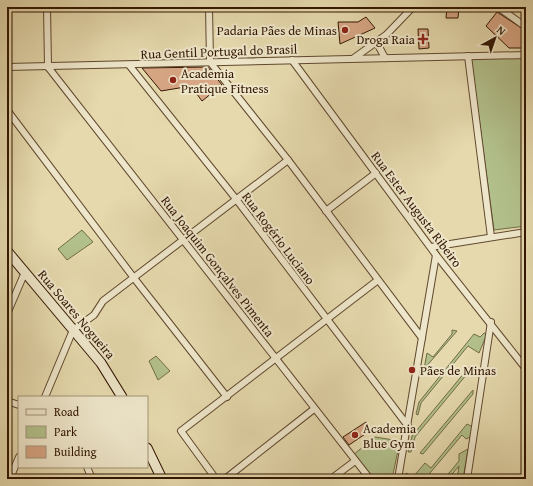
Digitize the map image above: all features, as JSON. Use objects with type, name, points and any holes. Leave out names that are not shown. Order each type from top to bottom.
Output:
[{"type":"street","points":[[47,7],[48,67]]},
{"type":"street","points":[[209,7],[210,62],[288,160],[422,338]]},
{"type":"street","points":[[354,58],[377,43],[395,28],[413,7]]},
{"type":"street","points":[[498,7],[526,28]]},
{"type":"street","points":[[377,43],[385,58]]},
{"type":"street","name":"Rua Gentil Portugal do Brasil","points":[[7,67],[526,55]]},
{"type":"street","points":[[468,56],[491,237]]},
{"type":"street","name":"Rua Ester Augusta Ribeiro","points":[[292,60],[436,255],[491,322],[526,369]]},
{"type":"street","name":"Rua Rogério Luciano","points":[[129,65],[236,199],[326,320],[408,426]]},
{"type":"street","name":"Rua Joaquim Gonçalves Pimenta","points":[[48,67],[185,240],[370,479]]},
{"type":"street","points":[[7,110],[134,278],[227,397]]},
{"type":"street","points":[[45,396],[73,330],[94,315],[103,301],[288,160]]},
{"type":"street","points":[[326,211],[376,173]]},
{"type":"street","points":[[431,247],[526,232]]},
{"type":"street","name":"Rua Soares Nogueira","points":[[7,250],[101,362],[121,396]]},
{"type":"street","points":[[398,479],[436,255]]},
{"type":"street","points":[[7,314],[24,272]]},
{"type":"street","points":[[216,479],[181,431],[378,280]]},
{"type":"street","points":[[467,479],[491,322]]},
{"type":"street","points":[[7,401],[18,405]]},
{"type":"street","points":[[225,479],[314,408]]},
{"type":"street","points":[[148,450],[162,479]]},
{"type":"street","points":[[7,478],[11,476],[18,459]]},
{"type":"street","points":[[331,479],[355,461]]},
{"type":"street","points":[[87,468],[92,479]]},
{"type":"green space","points":[[471,58],[526,58],[526,226],[494,230]]},
{"type":"green space","points":[[82,230],[93,242],[67,260],[58,249]]},
{"type":"green space","points":[[452,330],[457,331],[424,369],[427,353],[433,357],[452,334]]},
{"type":"green space","points":[[484,333],[487,334],[479,353],[468,346],[421,403],[418,415],[416,414],[419,402],[474,334],[480,337]]},
{"type":"green space","points":[[156,356],[170,371],[158,380],[149,361]]},
{"type":"green space","points":[[470,366],[472,368],[415,437],[411,452],[408,452],[412,436]]},
{"type":"green space","points":[[473,390],[473,394],[423,454],[420,453]]},
{"type":"green space","points":[[467,424],[473,427],[472,436],[466,439],[462,435],[425,479],[405,479],[406,473],[413,477],[425,463],[431,468]]},
{"type":"green space","points":[[375,437],[400,441],[392,479],[375,479],[353,455]]},
{"type":"green space","points":[[468,449],[463,479],[457,479],[459,466],[448,479],[444,479],[459,461],[459,454]]},
{"type":"building","points":[[447,7],[459,7],[458,18],[446,18]]},
{"type":"building","points":[[497,12],[526,31],[526,48],[509,48],[486,26]]},
{"type":"building","points":[[366,17],[375,28],[340,44],[338,22],[358,22]]},
{"type":"building","name":"Droga Raia","points":[[418,29],[428,29],[429,48],[419,49]]},
{"type":"building","name":"Academia Pratique Fitness","points":[[208,67],[222,85],[202,101],[191,86],[161,91],[142,68]]},
{"type":"building","name":"Academia Blue Gym","points":[[366,422],[371,430],[349,445],[343,437]]},
{"type":"place","name":"Padaria Pães de Minas","points":[[345,30]]},
{"type":"place","name":"Droga Raia","points":[[423,39]]},
{"type":"place","name":"Academia Pratique Fitness","points":[[173,80]]},
{"type":"place","name":"Pães de Minas","points":[[412,370]]},
{"type":"place","name":"Academia Blue Gym","points":[[355,435]]}]
